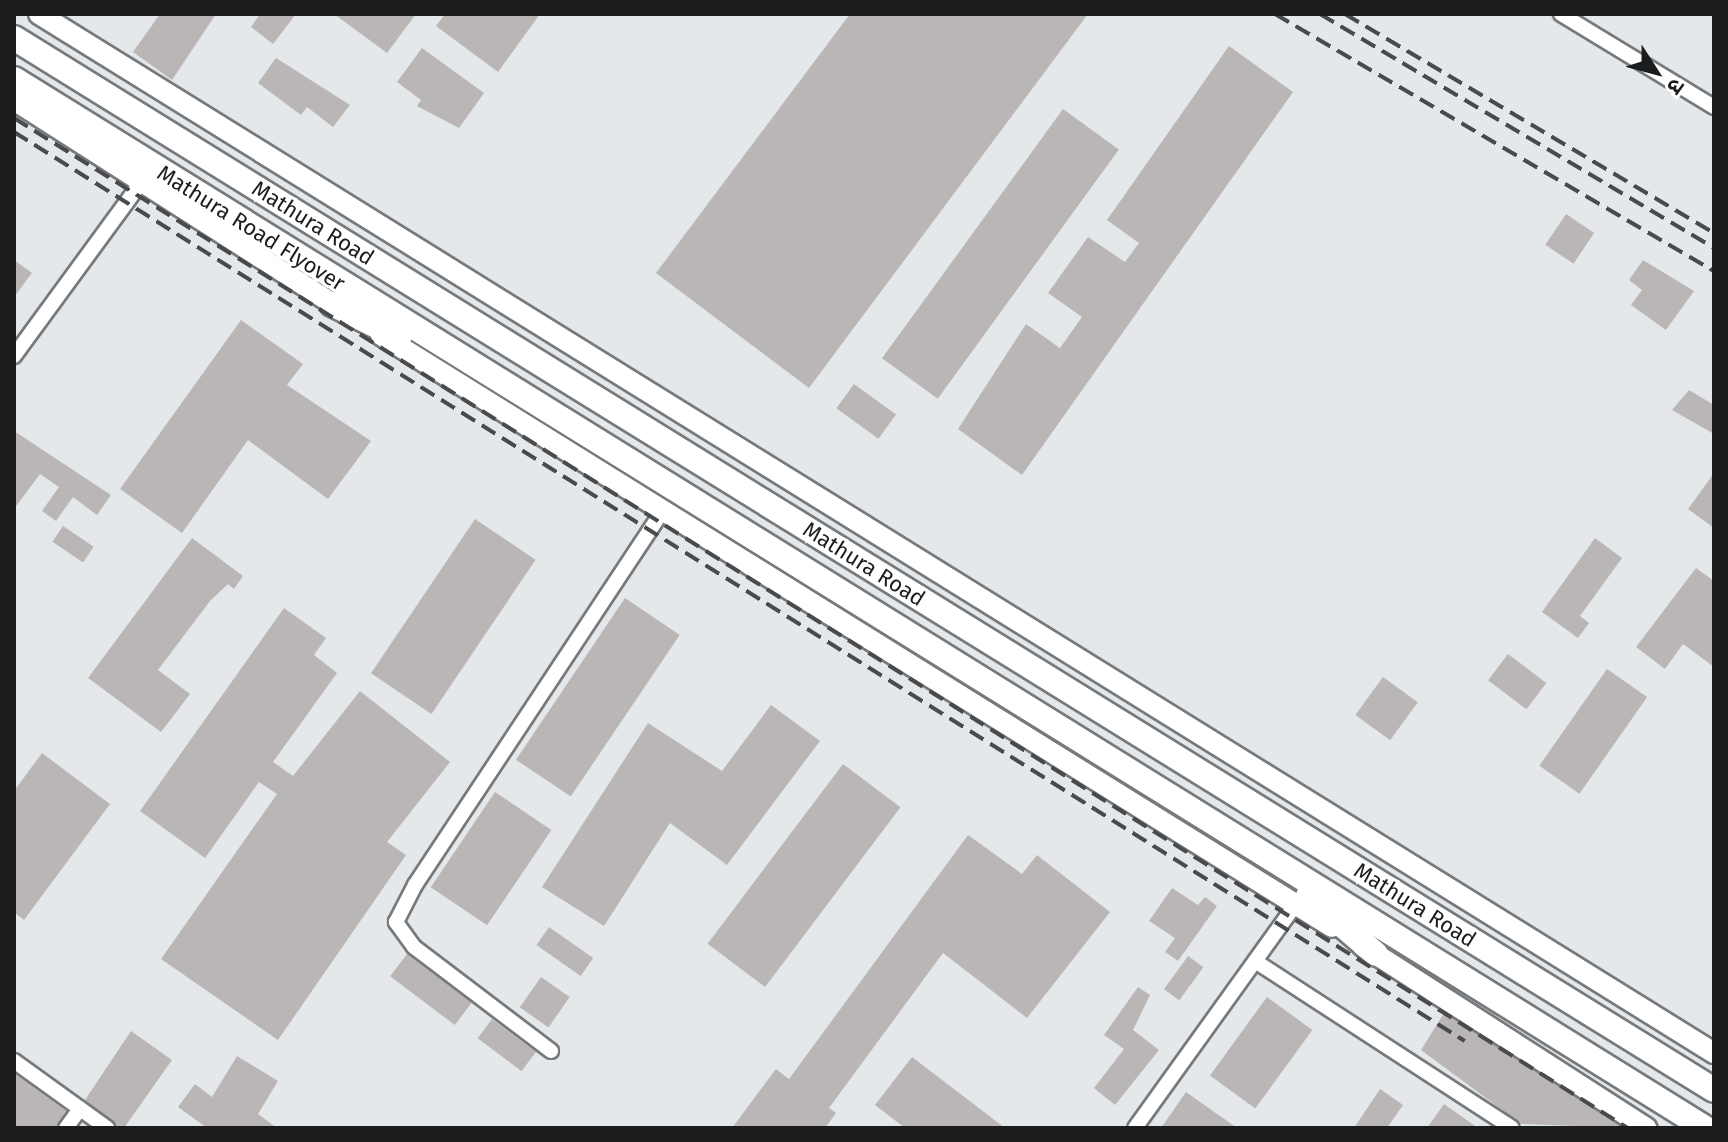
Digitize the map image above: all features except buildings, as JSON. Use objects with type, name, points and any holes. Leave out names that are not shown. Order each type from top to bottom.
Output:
[{"type":"highway","name":"Mathura Road","points":[[14,38],[1714,1090]]},
{"type":"highway","name":"Mathura Road Flyover","points":[[14,79],[489,376]]},
{"type":"highway","points":[[332,304],[444,361],[489,376]]},
{"type":"highway","name":"Mathura Road","points":[[489,376],[1705,1128]]},
{"type":"highway","points":[[1252,847],[1376,954]]},
{"type":"highway","points":[[1678,1067],[1714,1076]]},
{"type":"main road","points":[[39,14],[1714,1053]]},
{"type":"main road","points":[[14,100],[662,512],[1376,954],[1647,1128]]},
{"type":"street","points":[[1561,14],[1714,107]]},
{"type":"street","points":[[14,356],[142,181]]},
{"type":"street","points":[[551,1051],[414,947],[396,922],[415,885],[662,512]]},
{"type":"street","points":[[1135,1128],[1295,905]]},
{"type":"street","points":[[1255,961],[1512,1128]]},
{"type":"street","points":[[14,1061],[107,1128]]},
{"type":"street","points":[[66,1128],[80,1109]]},
{"type":"railway","points":[[1275,14],[1714,271]]},
{"type":"railway","points":[[1320,14],[1714,248]]},
{"type":"railway","points":[[1345,14],[1714,233]]},
{"type":"railway","points":[[14,118],[1628,1128]]},
{"type":"railway","points":[[14,132],[1465,1041]]}]
